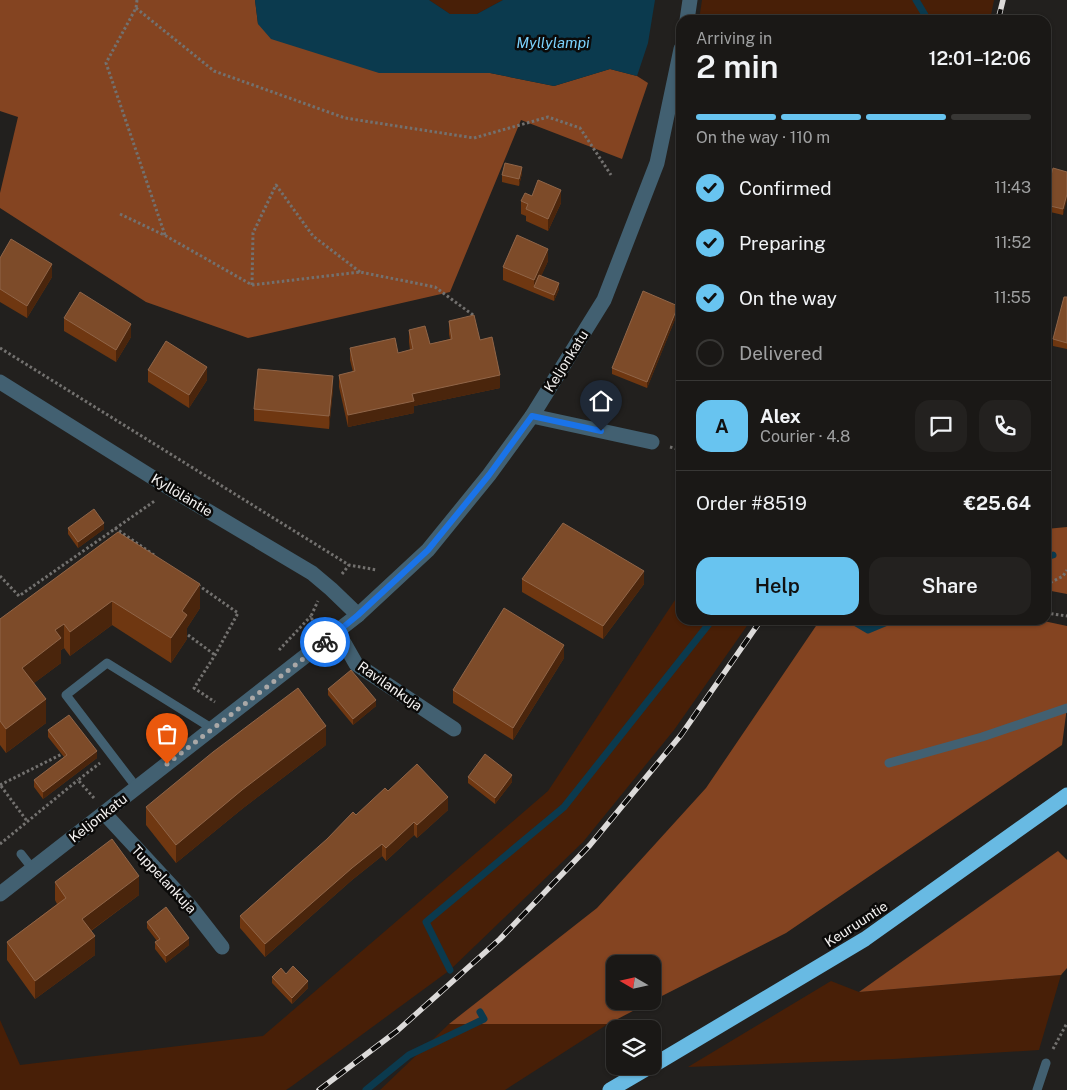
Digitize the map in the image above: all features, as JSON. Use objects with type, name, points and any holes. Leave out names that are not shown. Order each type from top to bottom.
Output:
[{"type":"highway","name":"Keuruuntie","points":[[661,1061],[865,939],[1067,795]]},
{"type":"highway","name":"Keuruuntie","points":[[610,1090],[636,1075]]},
{"type":"street","points":[[688,15],[690,0]]},
{"type":"street","name":"Keljonkatu","points":[[0,894],[334,635],[428,550],[489,475],[532,416],[604,300],[657,163],[676,73]]},
{"type":"street","name":"Kyllöläntie","points":[[0,382],[171,489],[312,573],[358,615]]},
{"type":"street","points":[[532,416],[652,442]]},
{"type":"street","name":"Ravilankuja","points":[[334,635],[344,643],[356,664],[454,729]]},
{"type":"street","name":"Tuppelankuja","points":[[104,813],[190,906],[222,948]]},
{"type":"lane","points":[[137,788],[66,695],[107,663],[213,729]]},
{"type":"lane","points":[[889,763],[982,737],[1067,708]]},
{"type":"lane","points":[[21,854],[32,868]]},
{"type":"lane","points":[[1037,1090],[1046,1063]]},
{"type":"path","points":[[137,0],[136,8],[106,62],[166,236]]},
{"type":"path","points":[[136,8],[214,71],[345,118],[474,138],[548,117],[580,128],[611,175]]},
{"type":"path","points":[[252,284],[253,233],[276,186],[313,236],[360,272]]},
{"type":"path","points":[[120,214],[166,236],[252,284],[360,272],[435,287],[473,315]]},
{"type":"path","points":[[0,348],[350,565],[380,571]]},
{"type":"path","points":[[0,576],[19,596],[171,489]]},
{"type":"path","points":[[115,528],[156,557]]},
{"type":"path","points":[[1051,583],[1063,576],[1067,570]]},
{"type":"path","points":[[197,585],[238,613],[194,688],[217,704]]},
{"type":"path","points":[[1051,614],[1067,616]]},
{"type":"path","points":[[184,632],[215,655]]},
{"type":"path","points":[[27,821],[0,786],[69,750]]},
{"type":"path","points":[[0,844],[111,754]]},
{"type":"path","points":[[78,780],[94,798]]},
{"type":"path","points":[[1046,1063],[1067,1023]]},
{"type":"shaded area","points":[[0,0],[255,0],[258,24],[449,72],[490,73],[554,86],[610,69],[637,76],[648,83],[622,159],[521,120],[450,292],[248,338],[146,302],[0,208],[0,193],[18,117],[0,111]]},
{"type":"shaded area","points":[[429,0],[503,0],[477,14],[450,14]]},
{"type":"shaded area","points":[[702,0],[994,0],[991,15],[700,15]]},
{"type":"shaded area","points":[[1067,527],[1067,594],[1051,591],[1051,529]]},
{"type":"shaded area","points":[[676,599],[676,625],[748,625],[674,730],[583,842],[450,970],[286,1090],[0,1090],[0,1020],[20,1065],[263,1036],[548,791]]},
{"type":"shaded area","points":[[1051,623],[1067,626],[1067,707],[1062,745],[786,933],[661,996],[661,955],[606,955],[606,1010],[635,1010],[616,1020],[606,1020],[606,1024],[449,1024],[597,908],[706,788],[817,625],[1051,625]]},
{"type":"shaded area","points":[[1058,851],[1067,860],[1067,968],[1061,975],[859,992]]},
{"type":"shaded area","points":[[1061,975],[1039,1050],[893,1059],[688,1067],[831,981],[859,992]]},
{"type":"shaded area","points":[[449,1024],[606,1024],[505,1090],[380,1090]]},
{"type":"water","name":"Myllylampi","points":[[255,0],[429,0],[450,14],[477,14],[503,0],[655,0],[648,43],[637,76],[610,69],[554,86],[490,73],[379,73],[271,39],[258,24]]},
{"type":"building","points":[[505,163],[522,167],[519,179],[502,175]]},
{"type":"building","points":[[1053,168],[1067,172],[1067,194],[1063,209],[1051,206],[1051,175]]},
{"type":"building","points":[[538,180],[561,190],[548,219],[526,209],[528,204],[521,201],[525,193],[532,196]]},
{"type":"building","points":[[517,235],[548,249],[534,280],[503,267]]},
{"type":"building","points":[[11,239],[52,264],[27,306],[0,289],[0,258]]},
{"type":"building","points":[[539,275],[559,283],[554,295],[534,287]]},
{"type":"building","points":[[643,291],[676,305],[676,311],[647,382],[612,368]]},
{"type":"building","points":[[80,292],[131,324],[116,350],[64,318]]},
{"type":"building","points":[[1064,297],[1067,297],[1067,343],[1053,339]]},
{"type":"building","points":[[474,315],[480,340],[492,337],[500,375],[412,394],[414,401],[348,415],[339,375],[355,371],[350,348],[395,338],[398,353],[413,349],[409,330],[425,326],[430,344],[452,339],[449,321]]},
{"type":"building","points":[[166,341],[207,367],[189,395],[148,370]]},
{"type":"building","points":[[258,369],[333,376],[329,416],[254,409]]},
{"type":"building","points":[[94,509],[104,523],[78,542],[68,528]]},
{"type":"building","points":[[563,523],[644,571],[603,626],[522,579]]},
{"type":"building","points":[[118,532],[200,584],[182,611],[187,615],[171,638],[112,601],[70,632],[64,624],[55,630],[61,638],[22,668],[46,699],[6,729],[0,721],[0,619]]},
{"type":"building","points":[[504,608],[564,645],[513,728],[453,690]]},
{"type":"building","points":[[351,670],[376,700],[353,719],[328,689]]},
{"type":"building","points":[[298,688],[326,726],[242,790],[176,845],[146,807],[213,752]]},
{"type":"building","points":[[69,715],[97,751],[43,792],[34,780],[67,755],[48,730]]},
{"type":"building","points":[[485,754],[512,775],[495,798],[468,777]]},
{"type":"building","points":[[417,764],[448,797],[417,825],[414,822],[386,848],[382,844],[352,868],[265,944],[240,916],[327,839],[353,812],[356,815],[385,788],[388,791]]},
{"type":"building","points":[[112,839],[139,876],[82,919],[95,936],[35,981],[7,942],[66,898],[55,882]]},
{"type":"building","points":[[166,907],[189,938],[166,956],[155,942],[160,939],[147,922]]},
{"type":"building","points":[[293,966],[308,981],[292,998],[272,977],[281,968],[286,974]]},
{"type":"waterway","points":[[916,0],[925,15]]},
{"type":"waterway","points":[[450,970],[426,922],[564,807],[708,625]]},
{"type":"waterway","points":[[860,625],[868,630],[880,625]]},
{"type":"waterway","points":[[366,1090],[409,1055],[484,1019],[480,1012]]},
{"type":"railway","points":[[999,15],[1003,0]]},
{"type":"railway","points":[[319,1090],[397,1031],[500,939],[590,845],[681,735],[758,625]]},
{"type":"way so far","points":[[167,764],[325,642]]},
{"type":"route","points":[[325,642],[358,615],[428,550],[489,475],[532,416],[601,431]]}]
